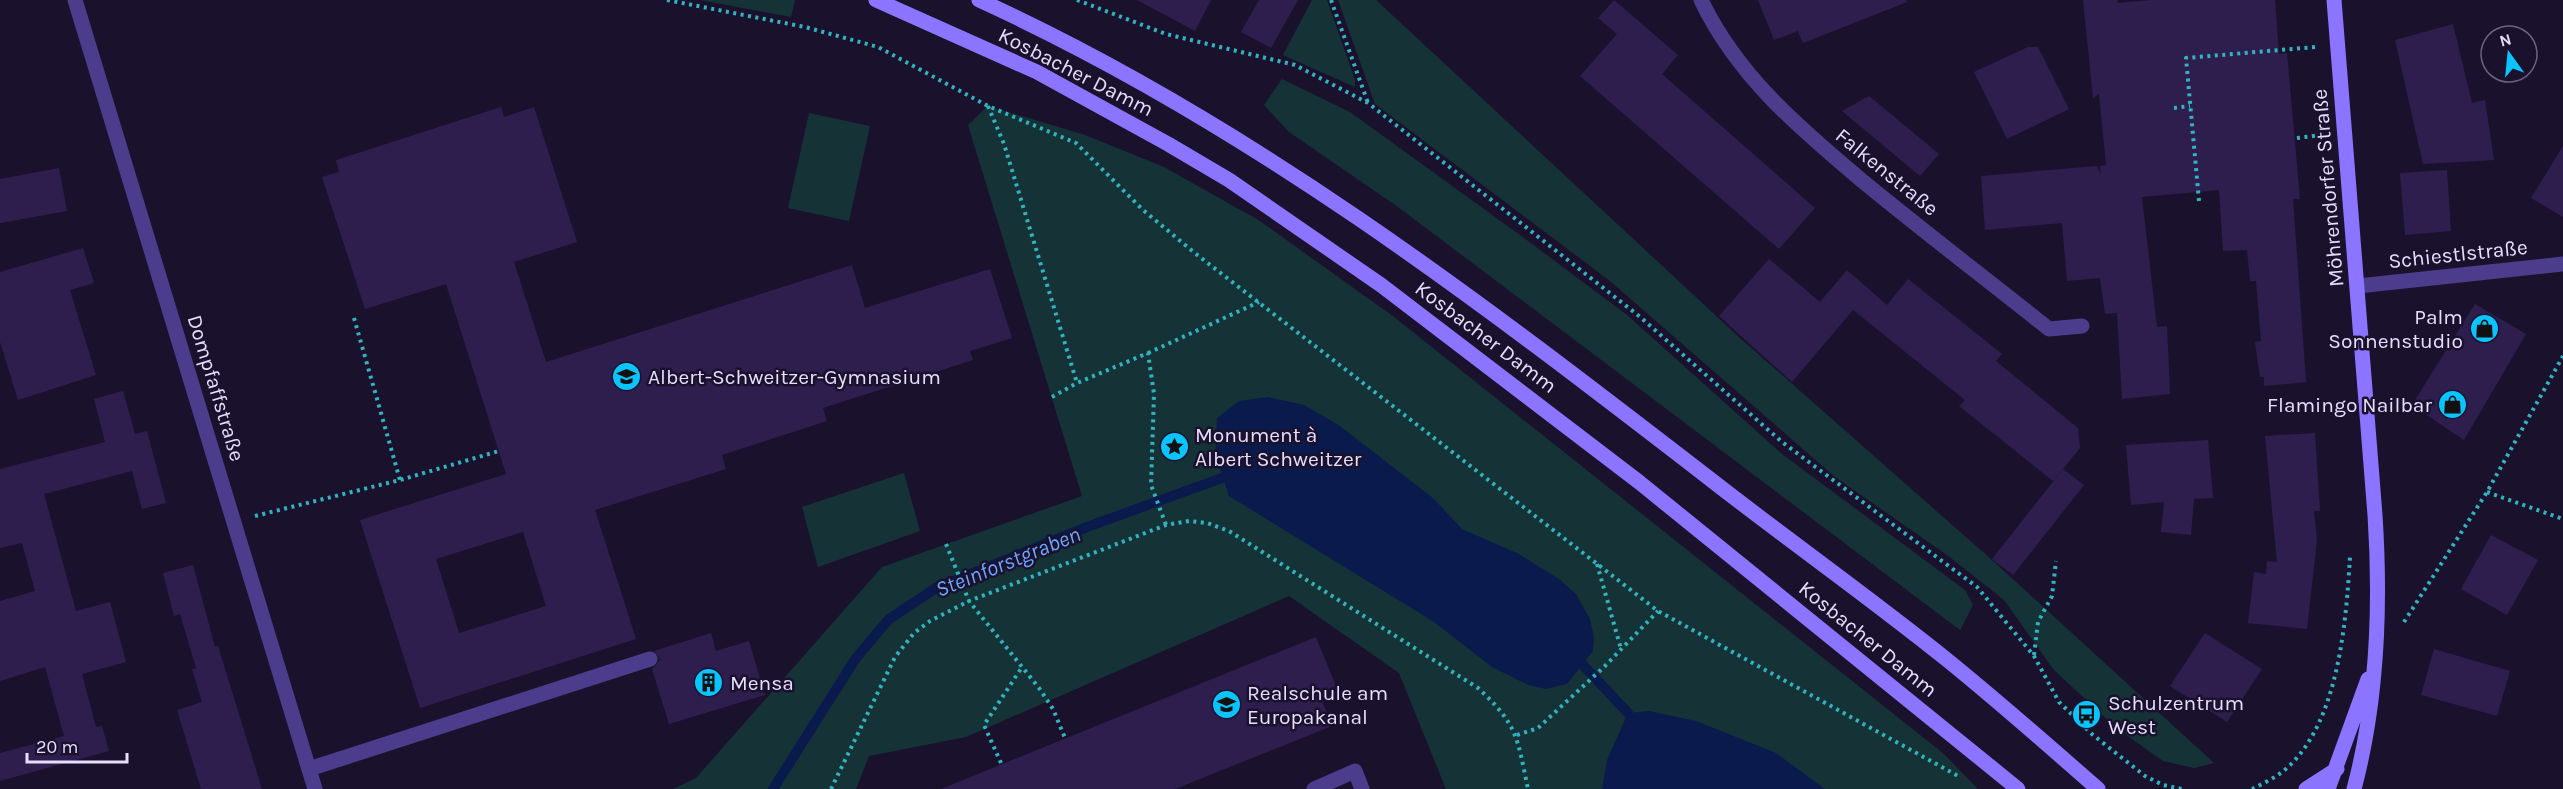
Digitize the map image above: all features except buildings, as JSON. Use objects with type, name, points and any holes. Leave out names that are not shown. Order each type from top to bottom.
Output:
[{"type":"street","name":"Dompfaffstraße","points":[[75,0],[315,789]]},
{"type":"street","name":"Kosbacher Damm","points":[[876,0],[1037,72],[1168,144],[1229,180],[1381,285],[1612,460],[2018,789]]},
{"type":"street","name":"Kosbacher Damm","points":[[979,0],[1073,45],[1198,114],[1363,220],[1651,432],[1883,610],[1947,660],[2098,789]]},
{"type":"street","name":"Falkenstraße","points":[[1701,0],[1715,27],[1750,78],[1798,126],[1883,198],[2049,329],[2082,326]]},
{"type":"street","name":"Möhrendorfer Straße","points":[[2334,0],[2358,286],[2379,598],[2371,706],[2354,789]]},
{"type":"street","name":"Schiestlstraße","points":[[2358,286],[2563,264]]},
{"type":"street","points":[[309,769],[650,659]]},
{"type":"street","name":"Möhrendorfer Straße","points":[[2328,789],[2375,659]]},
{"type":"street","points":[[2306,789],[2337,769]]},
{"type":"street","points":[[1314,789],[1355,771],[1362,789]]},
{"type":"path","points":[[667,0],[805,27],[878,47],[988,106],[1076,142],[1143,210],[1658,611],[1968,783]]},
{"type":"path","points":[[1077,0],[1166,34],[1295,65],[1368,103],[1640,316],[1782,442],[1977,588],[2034,656],[2059,702],[2093,735],[2145,776],[2163,785],[2182,789]]},
{"type":"path","points":[[1331,0],[1368,103]]},
{"type":"path","points":[[2314,36],[2316,58]]},
{"type":"path","points":[[2199,201],[2186,58],[2315,47]]},
{"type":"path","points":[[988,106],[1004,144],[1077,383]]},
{"type":"path","points":[[2174,108],[2190,106]]},
{"type":"path","points":[[2322,124],[2324,147]]},
{"type":"path","points":[[2297,138],[2323,135]]},
{"type":"path","points":[[1052,397],[1077,383],[1260,302]]},
{"type":"path","points":[[354,318],[400,480]]},
{"type":"path","points":[[1148,353],[1154,394],[1151,485],[1166,525]]},
{"type":"path","points":[[2404,622],[2487,492],[2563,356]]},
{"type":"path","points":[[234,521],[400,480],[499,451]]},
{"type":"path","points":[[2487,492],[2563,519]]},
{"type":"path","points":[[831,789],[895,657],[914,633],[930,621],[969,601],[1166,525],[1189,521],[1207,523],[1229,531],[1478,688],[1502,710],[1517,735],[1528,789]]},
{"type":"path","points":[[946,544],[969,601],[1053,709],[1065,738]]},
{"type":"path","points":[[2252,789],[2287,768],[2302,750],[2323,711],[2339,662],[2347,610],[2350,547]]},
{"type":"path","points":[[2034,656],[2038,622],[2052,596],[2056,561]]},
{"type":"path","points":[[1596,563],[1621,650]]},
{"type":"path","points":[[1517,735],[1538,728],[1605,666],[1658,611]]},
{"type":"path","points":[[1001,764],[984,725],[1022,667]]},
{"type":"green space","points":[[700,0],[795,0],[791,17]]},
{"type":"green space","points":[[1312,0],[1327,0],[1355,80],[1355,87],[1283,55]]},
{"type":"green space","points":[[1338,0],[1376,0],[1741,339],[1992,560],[2214,763],[2194,768],[2163,761],[2115,727],[2054,670],[2004,600],[1947,555],[1835,477],[1610,281],[1375,104]]},
{"type":"green space","points":[[1282,79],[1350,112],[1627,315],[1782,454],[1965,590],[1973,605],[1960,630],[1398,207],[1289,132],[1264,105]]},
{"type":"green space","points":[[988,106],[1085,135],[1164,167],[1260,221],[1394,317],[1944,754],[1978,789],[1446,789],[1399,673],[1289,596],[966,737],[869,756],[856,789],[673,789],[696,778],[882,567],[1082,496],[968,125]]},
{"type":"green space","points":[[809,113],[870,126],[849,221],[788,208]]},
{"type":"green space","points":[[904,473],[920,531],[818,567],[802,507]]},
{"type":"water","points":[[1268,397],[1304,405],[1340,426],[1433,498],[1462,529],[1519,554],[1559,579],[1576,594],[1590,619],[1594,637],[1593,651],[1567,684],[1546,689],[1528,685],[1492,667],[1434,622],[1229,496],[1215,454],[1217,418],[1239,401]]},
{"type":"water","points":[[1649,711],[1696,721],[1776,753],[1825,789],[1602,789],[1607,760],[1628,713]]},
{"type":"waterway","name":"Steinforstgraben","points":[[773,789],[856,658],[889,619],[936,588],[1087,527],[1222,478]]},
{"type":"waterway","name":"Steinforstgraben","points":[[1583,665],[1628,713]]},
{"type":"place","name":"Palm Sonnenstudio","points":[[2484,329]]},
{"type":"place","name":"Albert-Schweitzer-Gymnasium","points":[[627,377]]},
{"type":"place","name":"Flamingo Nailbar","points":[[2453,405]]},
{"type":"place","name":"Monument à Albert Schweitzer","points":[[1174,447]]},
{"type":"place","name":"Mensa","points":[[709,683]]},
{"type":"place","name":"Realschule am Europakanal","points":[[1226,705]]},
{"type":"place","name":"Schulzentrum West","points":[[2087,715]]}]
